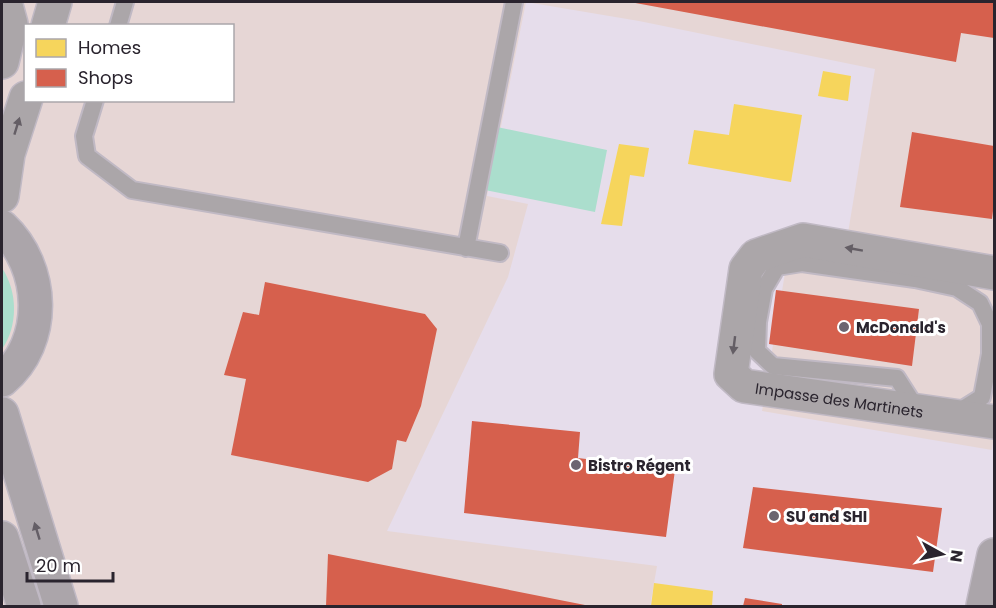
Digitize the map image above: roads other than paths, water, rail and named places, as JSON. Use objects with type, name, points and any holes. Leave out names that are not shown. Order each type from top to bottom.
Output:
[{"type":"street","points":[[2,62],[11,24],[5,2]]},
{"type":"street","points":[[49,24],[55,2]]},
{"type":"street","points":[[2,196],[8,154],[25,102]]},
{"type":"street","points":[[2,227],[18,245],[28,265],[36,303],[35,322],[29,340],[20,359],[2,380]]},
{"type":"street","name":"Impasse des Martinets","points":[[994,273],[803,240],[756,256],[746,269],[731,374],[744,386],[994,422]]},
{"type":"street","points":[[2,414],[61,606]]},
{"type":"street","points":[[2,538],[24,606]]},
{"type":"street","points":[[983,606],[994,555]]},
{"type":"lane","points":[[118,24],[125,2]]},
{"type":"lane","points":[[466,248],[514,2]]},
{"type":"lane","points":[[93,102],[84,136],[87,156],[132,190],[500,253]]},
{"type":"lane","points":[[918,411],[897,378],[773,366],[757,351],[758,322],[764,289],[777,267],[802,263],[915,279],[957,288],[980,303],[990,324],[990,354],[982,397],[951,416]]},
{"type":"place","name":"McDonald's","points":[[844,327]]},
{"type":"place","name":"Bistro Régent","points":[[576,465]]},
{"type":"place","name":"SU and SHI","points":[[774,516]]}]
